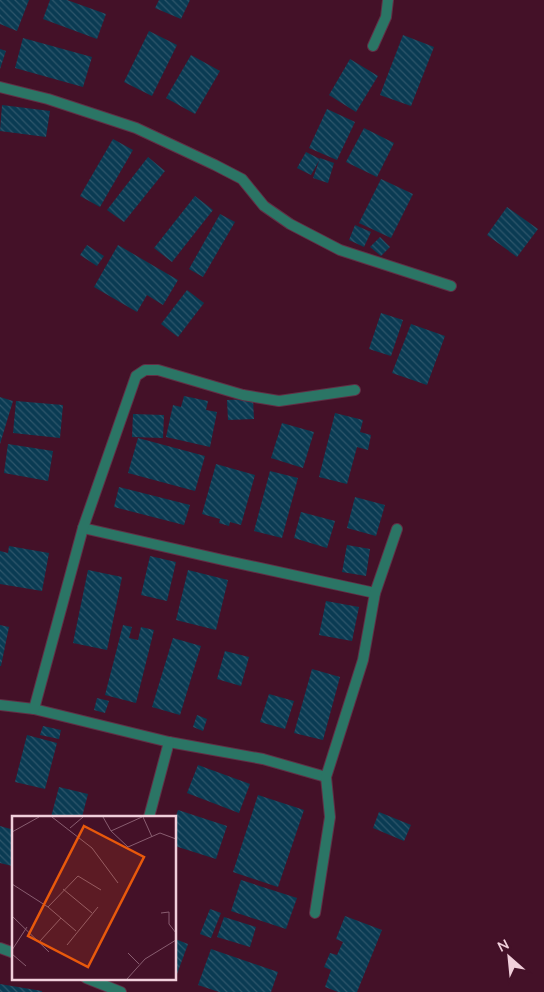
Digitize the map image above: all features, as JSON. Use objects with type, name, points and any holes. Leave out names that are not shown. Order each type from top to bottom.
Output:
[{"type":"street","points":[[373,46],[386,17],[388,0]]},
{"type":"street","points":[[0,87],[48,99],[136,128],[242,179],[264,206],[290,224],[340,250],[451,286]]},
{"type":"street","points":[[34,708],[83,528],[136,376],[145,370],[158,370],[243,395],[279,400],[355,390]]},
{"type":"street","points":[[83,528],[375,592]]},
{"type":"street","points":[[315,913],[330,817],[326,777],[363,660],[375,592],[397,529]]},
{"type":"street","points":[[0,705],[34,708],[169,742],[263,759],[326,777]]},
{"type":"street","points":[[149,816],[169,742]]},
{"type":"street","points":[[0,948],[12,952]]},
{"type":"street","points":[[105,981],[121,992]]},
{"type":"building","points":[[0,0],[29,0],[17,31],[0,24]]},
{"type":"building","points":[[50,0],[67,0],[106,14],[97,39],[43,19]]},
{"type":"building","points":[[159,0],[190,0],[181,19],[155,8]]},
{"type":"building","points":[[149,31],[177,45],[152,96],[124,82]]},
{"type":"building","points":[[403,35],[434,47],[411,106],[380,95]]},
{"type":"building","points":[[23,38],[92,57],[83,87],[15,68]]},
{"type":"building","points":[[0,49],[6,51],[0,69]]},
{"type":"building","points":[[191,55],[220,71],[195,114],[166,98]]},
{"type":"building","points":[[350,59],[378,76],[356,112],[329,95]]},
{"type":"building","points":[[2,105],[50,111],[46,137],[0,131]]},
{"type":"building","points":[[327,109],[355,122],[337,160],[309,148]]},
{"type":"building","points":[[364,128],[394,143],[377,177],[346,162]]},
{"type":"building","points":[[113,139],[133,150],[100,207],[80,196]]},
{"type":"building","points":[[306,152],[320,159],[311,175],[297,168]]},
{"type":"building","points":[[148,157],[165,171],[124,222],[107,210]]},
{"type":"building","points":[[320,158],[334,163],[328,183],[313,178]]},
{"type":"building","points":[[381,179],[413,194],[391,238],[359,223]]},
{"type":"building","points":[[195,196],[213,210],[172,262],[154,248]]},
{"type":"building","points":[[507,207],[538,229],[517,257],[487,235]]},
{"type":"building","points":[[220,214],[235,222],[203,277],[189,269]]},
{"type":"building","points":[[355,225],[371,232],[364,247],[349,240]]},
{"type":"building","points":[[380,237],[390,247],[381,256],[370,247]]},
{"type":"building","points":[[87,245],[104,256],[97,266],[80,255]]},
{"type":"building","points":[[118,245],[178,280],[163,305],[147,295],[137,312],[94,287]]},
{"type":"building","points":[[187,290],[204,303],[178,337],[161,324]]},
{"type":"building","points":[[381,313],[403,320],[391,356],[369,349]]},
{"type":"building","points":[[411,324],[445,336],[427,385],[392,373]]},
{"type":"building","points":[[184,396],[208,401],[206,410],[217,412],[210,447],[166,437],[173,405],[181,407]]},
{"type":"building","points":[[0,397],[13,401],[0,444]]},
{"type":"building","points":[[253,399],[254,419],[228,420],[227,400]]},
{"type":"building","points":[[16,401],[63,405],[60,438],[13,433]]},
{"type":"building","points":[[335,413],[363,420],[360,432],[371,435],[368,450],[357,447],[347,484],[319,477]]},
{"type":"building","points":[[133,414],[164,415],[163,438],[132,437]]},
{"type":"building","points":[[282,423],[314,432],[303,468],[271,458]]},
{"type":"building","points":[[138,438],[205,456],[195,491],[128,473]]},
{"type":"building","points":[[8,444],[53,451],[48,481],[4,473]]},
{"type":"building","points":[[216,464],[255,475],[241,525],[230,522],[229,526],[219,523],[220,519],[202,514]]},
{"type":"building","points":[[270,471],[298,478],[282,538],[254,531]]},
{"type":"building","points":[[119,487],[190,505],[184,525],[114,507]]},
{"type":"building","points":[[355,497],[385,505],[376,536],[347,528]]},
{"type":"building","points":[[301,512],[335,521],[327,548],[294,538]]},
{"type":"building","points":[[347,545],[370,549],[366,576],[342,572]]},
{"type":"building","points":[[9,546],[49,553],[42,591],[0,584],[0,551],[8,553]]},
{"type":"building","points":[[150,556],[176,562],[167,601],[141,595]]},
{"type":"building","points":[[88,570],[122,577],[107,650],[73,643]]},
{"type":"building","points":[[188,570],[228,580],[216,630],[176,620]]},
{"type":"building","points":[[326,601],[359,607],[352,641],[319,635]]},
{"type":"building","points":[[0,625],[9,627],[1,666],[0,666]]},
{"type":"building","points":[[123,625],[132,627],[129,638],[138,640],[141,627],[154,630],[136,703],[105,695]]},
{"type":"building","points":[[173,638],[201,646],[180,715],[152,707]]},
{"type":"building","points":[[225,651],[249,657],[241,686],[217,679]]},
{"type":"building","points":[[312,669],[340,677],[323,740],[294,733]]},
{"type":"building","points":[[269,694],[294,701],[285,729],[260,722]]},
{"type":"building","points":[[97,698],[109,701],[105,713],[94,710]]},
{"type":"building","points":[[197,715],[207,719],[203,731],[193,727]]},
{"type":"building","points":[[43,726],[61,730],[59,739],[40,735]]},
{"type":"building","points":[[27,735],[57,743],[45,789],[15,782]]},
{"type":"building","points":[[198,765],[250,784],[239,813],[187,793]]},
{"type":"building","points":[[59,787],[88,794],[82,816],[51,816]]},
{"type":"building","points":[[258,795],[304,810],[278,887],[233,872]]},
{"type":"building","points":[[178,810],[227,826],[216,859],[176,846],[176,816]]},
{"type":"building","points":[[379,812],[411,825],[404,841],[373,828]]},
{"type":"building","points":[[0,826],[12,829],[12,866],[0,863]]},
{"type":"building","points":[[241,880],[297,898],[286,929],[231,911]]},
{"type":"building","points":[[210,909],[221,913],[211,938],[200,934]]},
{"type":"building","points":[[345,916],[382,930],[357,992],[338,992],[325,987],[331,970],[324,967],[330,953],[337,955],[343,942],[336,939]]},
{"type":"building","points":[[224,917],[256,927],[250,947],[217,937]]},
{"type":"building","points":[[176,939],[188,944],[176,974]]},
{"type":"building","points":[[211,949],[278,972],[271,992],[219,992],[198,985]]},
{"type":"building","points":[[0,984],[42,991],[42,992],[0,992]]}]
